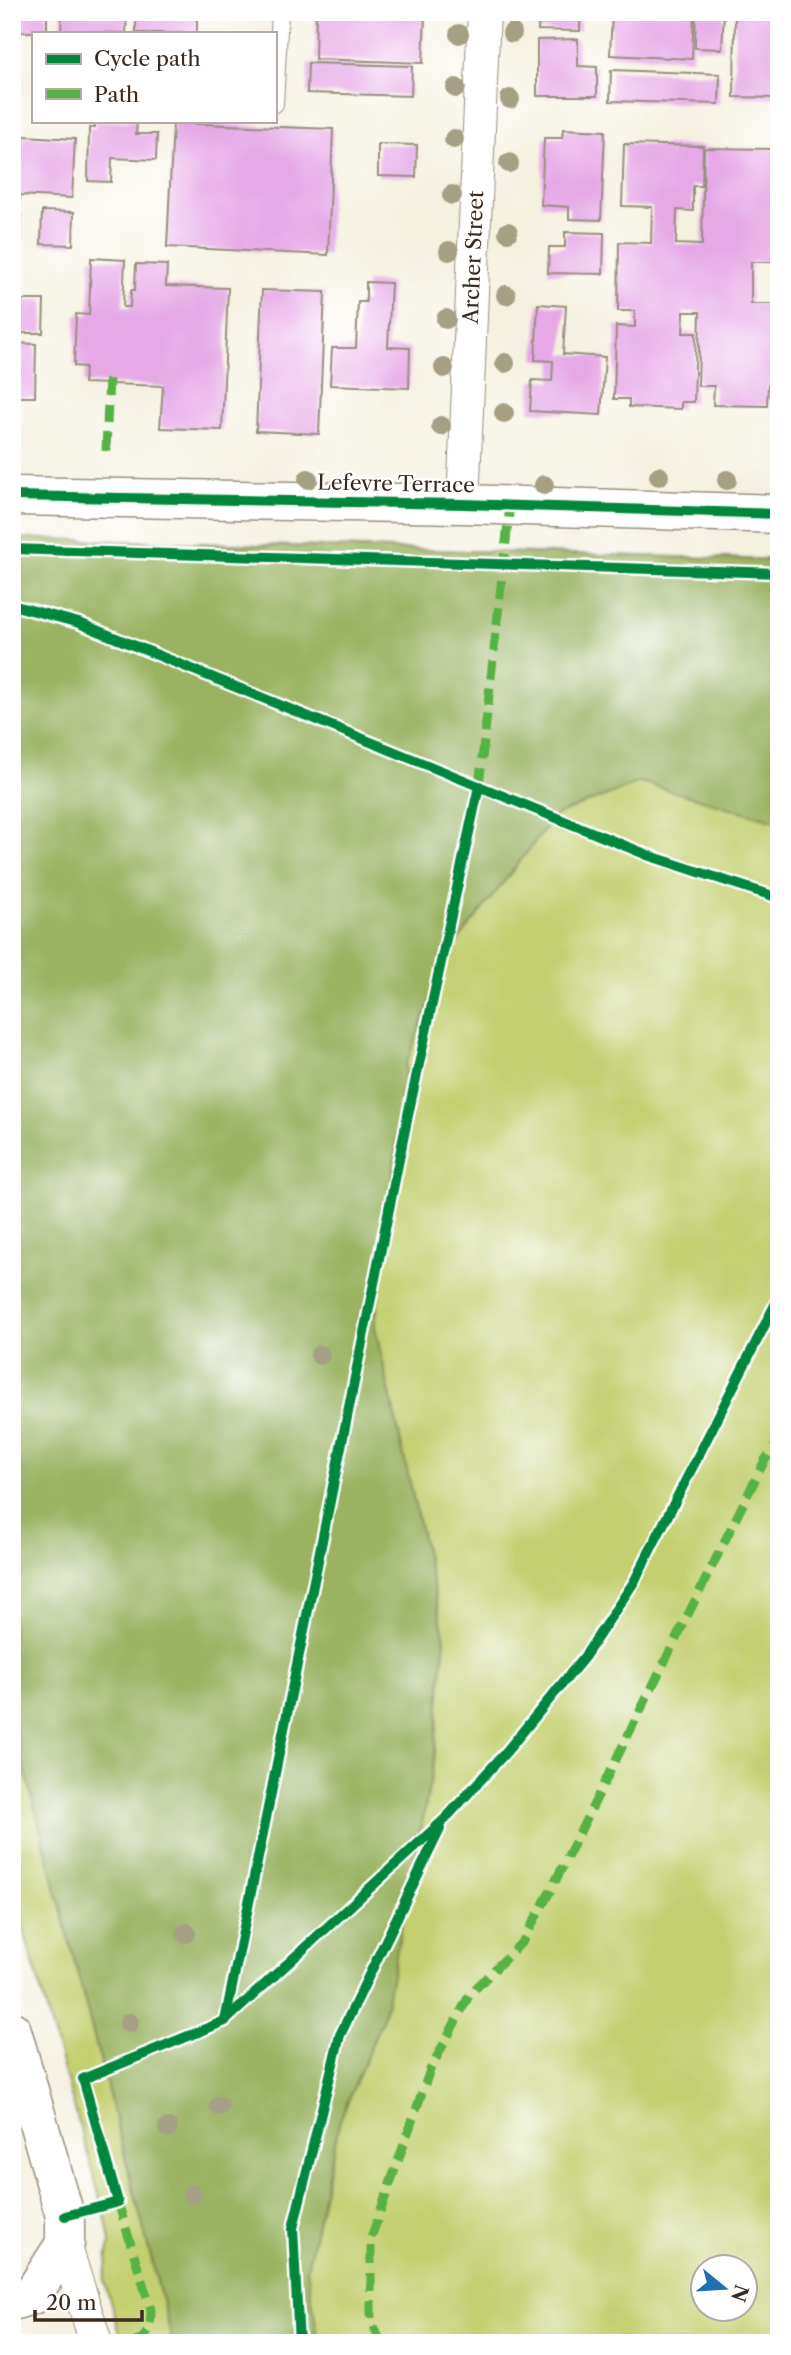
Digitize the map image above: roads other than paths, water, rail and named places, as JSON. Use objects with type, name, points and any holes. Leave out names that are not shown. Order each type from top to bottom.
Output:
[{"type":"street","name":"Archer Street","points":[[463,504],[484,12]]},
{"type":"street","name":"Lefevre Terrace","points":[[12,496],[463,504],[779,514]]},
{"type":"street","points":[[12,2031],[65,2216],[65,2244],[96,2343]]},
{"type":"street","points":[[12,2301],[32,2295],[65,2244]]},
{"type":"lane","points":[[276,86],[280,12]]}]
